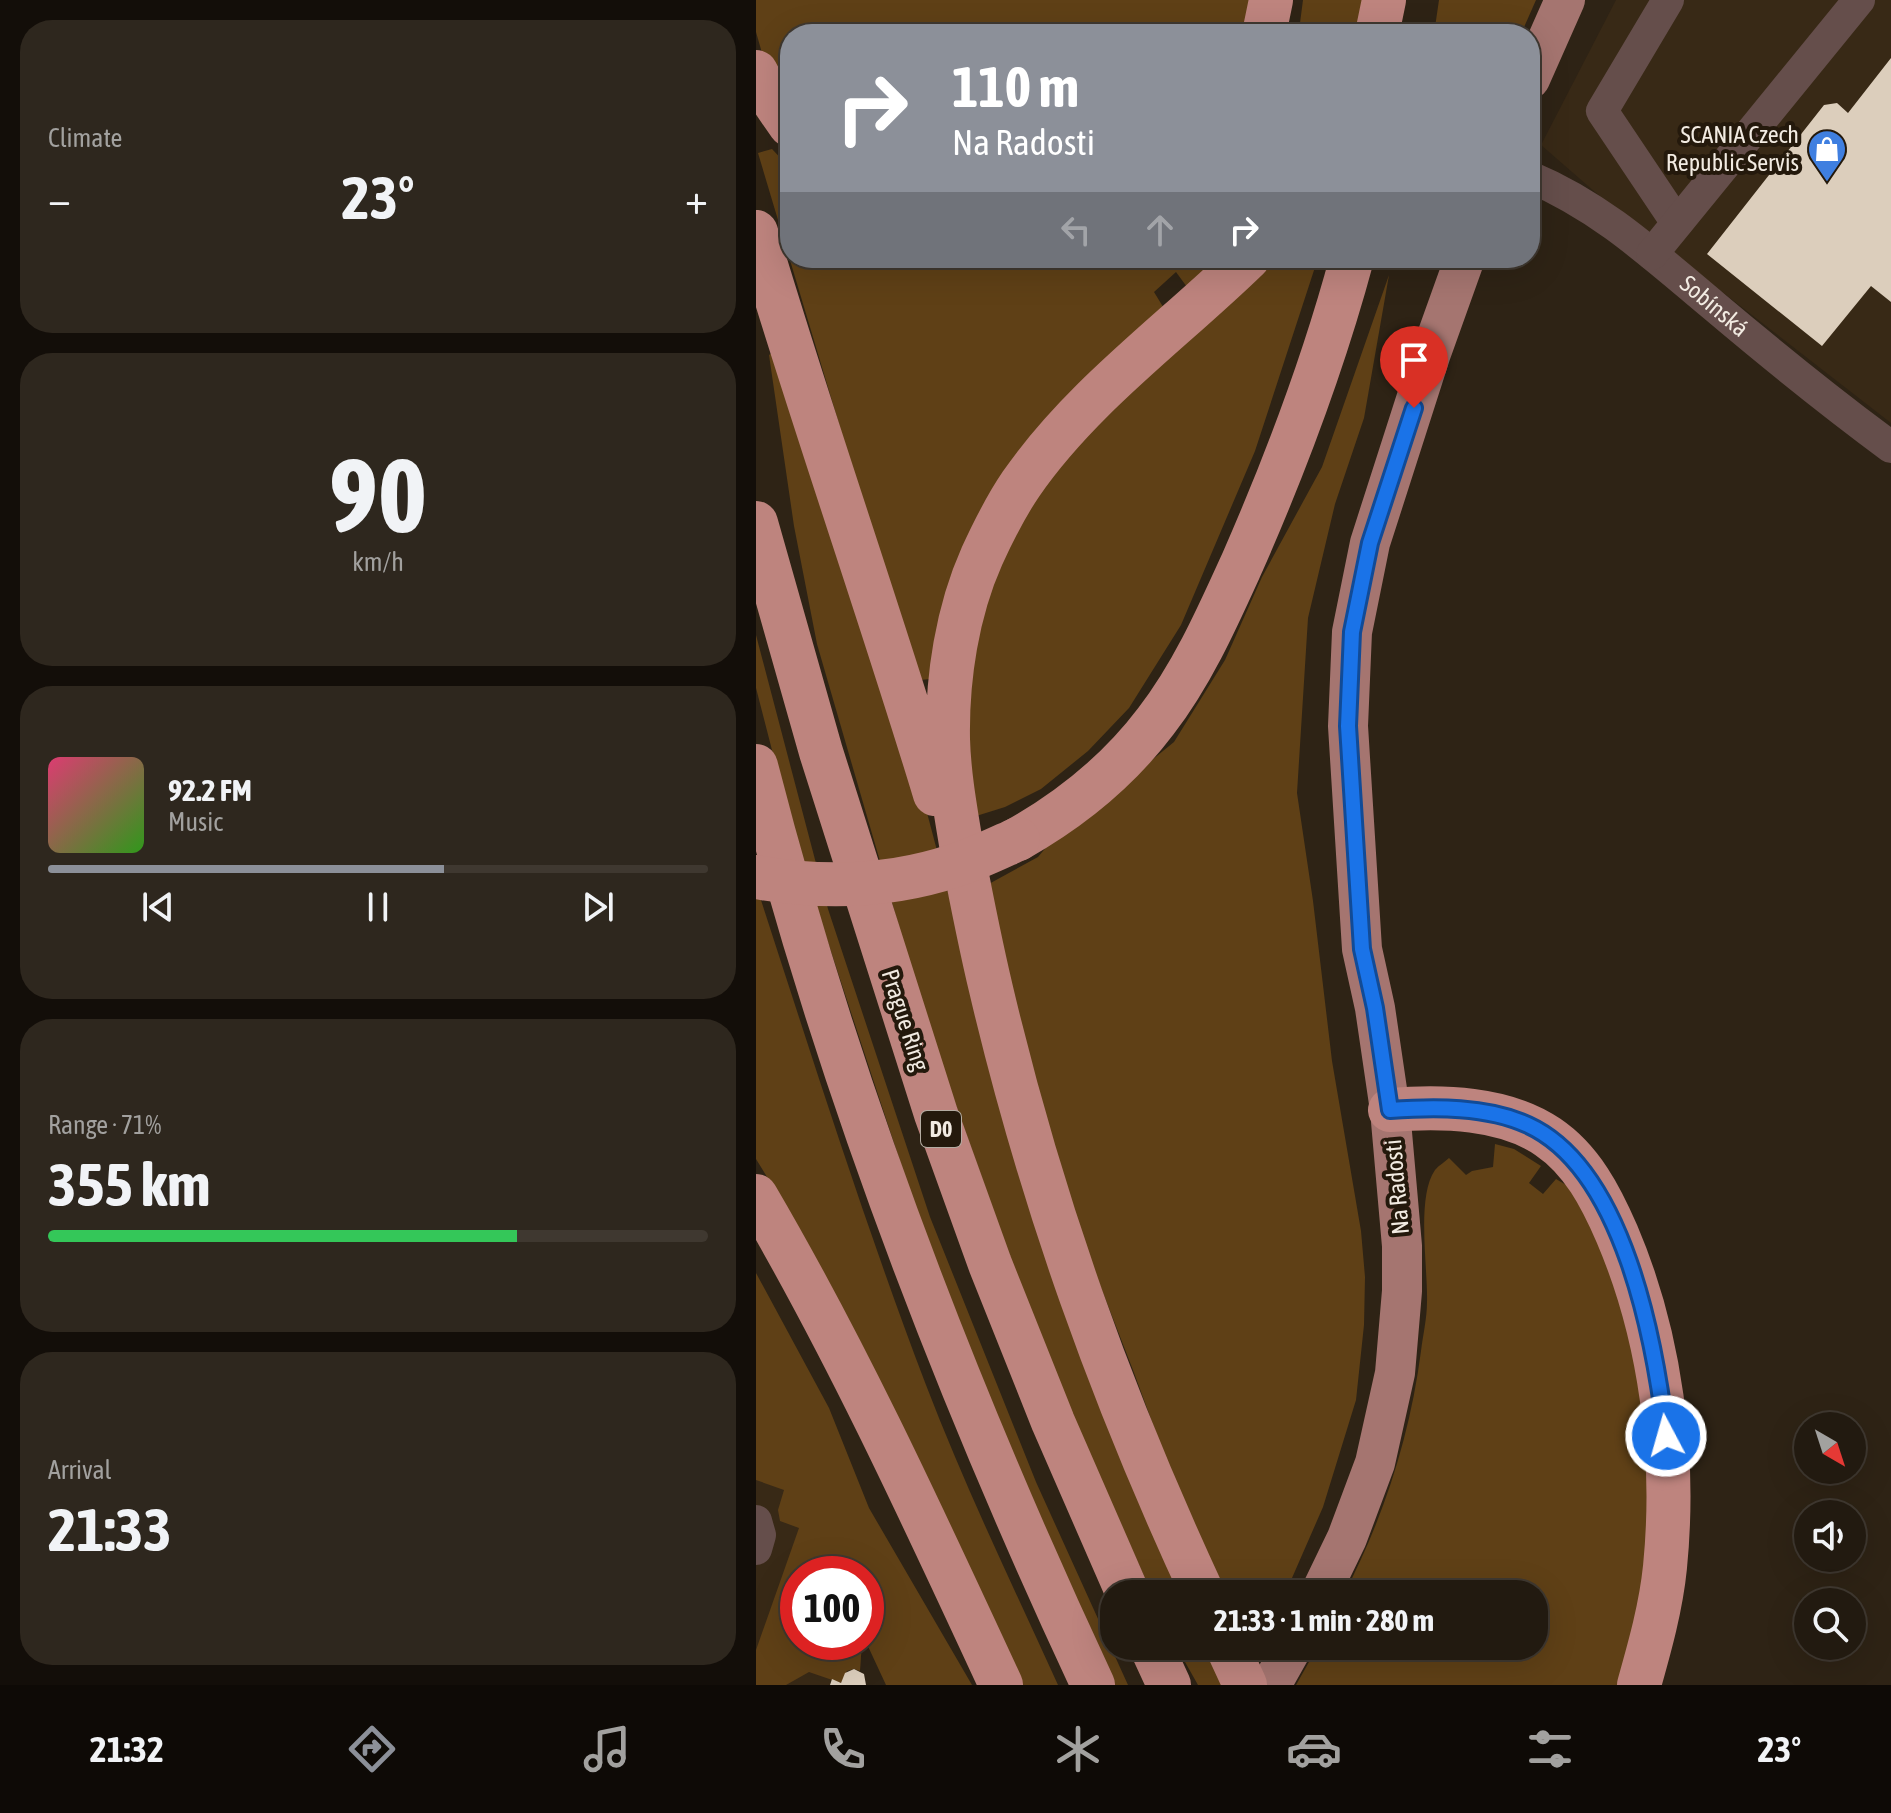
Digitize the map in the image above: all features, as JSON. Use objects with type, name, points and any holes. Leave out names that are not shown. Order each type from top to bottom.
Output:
[{"type":"highway","points":[[1266,24],[1271,0]]},
{"type":"highway","points":[[1379,24],[1384,0]]},
{"type":"highway","points":[[1392,24],[1394,0]]},
{"type":"highway","points":[[756,72],[780,111]]},
{"type":"highway","points":[[756,232],[815,425],[898,670],[976,926],[1012,1077],[1050,1208],[1077,1290],[1139,1451],[1197,1580]]},
{"type":"highway","points":[[976,926],[954,799],[948,740],[951,674],[958,635],[981,558],[1020,485],[1051,446],[1082,412],[1237,268]]},
{"type":"highway","points":[[756,877],[854,885],[936,872],[1018,839],[1061,812],[1121,761],[1155,722],[1192,666],[1226,598],[1298,428],[1349,268]]},
{"type":"highway","name":"Prague Ring","points":[[756,523],[821,752],[936,1114],[1041,1393],[1122,1580]]},
{"type":"highway","points":[[756,766],[825,1004],[901,1227],[985,1442],[1093,1685]]},
{"type":"highway","points":[[1390,1110],[1480,1112],[1528,1125],[1569,1154],[1591,1181],[1623,1249],[1651,1342],[1660,1389],[1668,1480],[1665,1568],[1651,1641],[1636,1685]]},
{"type":"highway","points":[[756,1196],[875,1417],[1001,1685]]},
{"type":"highway","points":[[1157,1660],[1169,1685]]},
{"type":"main road","points":[[1540,56],[1565,0]]},
{"type":"main road","name":"Na Radosti","points":[[1327,1580],[1347,1538],[1375,1463],[1395,1373],[1402,1291],[1402,1246],[1390,1110],[1375,1008],[1362,949],[1348,726],[1352,632],[1370,543],[1461,268]]},
{"type":"main road","points":[[1245,1674],[1269,1660]]},
{"type":"street","points":[[1668,0],[1602,111],[1677,223]]},
{"type":"street","points":[[1652,254],[1859,0]]},
{"type":"street","name":"Sobínská","points":[[1540,181],[1605,216],[1822,396],[1891,447]]},
{"type":"street","points":[[756,1521],[760,1535],[756,1549]]},
{"type":"shaded area","points":[[756,0],[1256,0],[1250,24],[780,24],[780,88],[764,60],[756,32]]},
{"type":"shaded area","points":[[1303,0],[1369,0],[1365,24],[1300,23]]},
{"type":"shaded area","points":[[1439,0],[1536,0],[1525,24],[1435,24]]},
{"type":"shaded area","points":[[1616,0],[1891,0],[1891,423],[1641,229],[1541,145]]},
{"type":"shaded area","points":[[772,149],[780,157],[780,227],[758,153]]},
{"type":"shaded area","points":[[792,268],[1209,268],[1187,287],[1176,272],[1154,292],[1165,310],[1084,381],[930,679],[920,680]]},
{"type":"shaded area","points":[[1260,268],[1315,268],[1255,451],[1181,625],[1129,708],[1088,751],[1041,789],[1005,807],[973,817],[965,749],[974,626],[1022,513],[1076,441]]},
{"type":"shaded area","points":[[1389,275],[1364,418],[1335,504],[1308,618],[1297,793],[1332,1061],[1361,1231],[1365,1277],[1364,1325],[1356,1400],[1323,1507],[1291,1580],[1218,1580],[1180,1498],[1067,1200],[987,885],[1038,857],[1048,845],[1174,742],[1225,660],[1262,577],[1322,467]]},
{"type":"shaded area","points":[[777,349],[907,737],[1033,1214],[1177,1580],[1146,1580],[1071,1413],[1009,1254],[929,1030],[817,644],[794,526],[769,355]]},
{"type":"shaded area","points":[[756,635],[828,909],[930,1217],[1036,1482],[1100,1623],[1100,1654],[1024,1487],[920,1222],[818,912],[756,688]]},
{"type":"shaded area","points":[[756,896],[760,897],[861,1203],[926,1385],[973,1499],[1058,1685],[1022,1685],[778,1195],[756,1159]]},
{"type":"shaded area","points":[[1495,1144],[1514,1149],[1541,1166],[1529,1183],[1543,1194],[1556,1179],[1573,1189],[1591,1219],[1632,1328],[1648,1447],[1651,1529],[1641,1602],[1619,1685],[1296,1685],[1310,1660],[1548,1660],[1548,1580],[1351,1580],[1383,1506],[1410,1414],[1426,1314],[1424,1215],[1429,1182],[1435,1170],[1449,1158],[1466,1175],[1493,1167]]},
{"type":"shaded area","points":[[756,1273],[829,1408],[869,1508],[972,1685],[886,1685],[874,1660],[884,1660],[884,1556],[789,1556],[799,1528],[780,1521],[778,1510],[784,1490],[756,1480]]},
{"type":"shaded area","points":[[756,1394],[828,1556],[780,1556],[780,1660],[861,1660],[860,1671],[847,1671],[841,1683],[832,1679],[830,1685],[756,1685]]},
{"type":"shaded area","points":[[780,1582],[780,1660],[861,1660],[860,1671],[847,1671],[841,1683],[809,1672],[786,1685],[756,1685],[756,1650]]},
{"type":"shaded area","points":[[1103,1660],[1117,1660],[1128,1685],[1114,1685]]},
{"type":"shaded area","points":[[1184,1660],[1213,1660],[1225,1685],[1198,1685]]},
{"type":"building","name":"SCANIA Czech Republic Servis","points":[[1891,58],[1891,302],[1871,286],[1822,346],[1707,254],[1824,105],[1837,103],[1848,113]]},
{"type":"building","points":[[854,1669],[864,1674],[866,1685],[830,1685],[832,1679],[841,1683],[845,1673]]},
{"type":"place","name":"SCANIA Czech Republic Servis","points":[[1827,183]]},
{"type":"route","points":[[1414,408],[1370,543],[1352,632],[1348,726],[1362,949],[1375,1008],[1390,1110],[1445,1109],[1503,1117],[1528,1125],[1549,1138],[1581,1167],[1612,1223],[1639,1295],[1660,1389],[1666,1436]]}]
